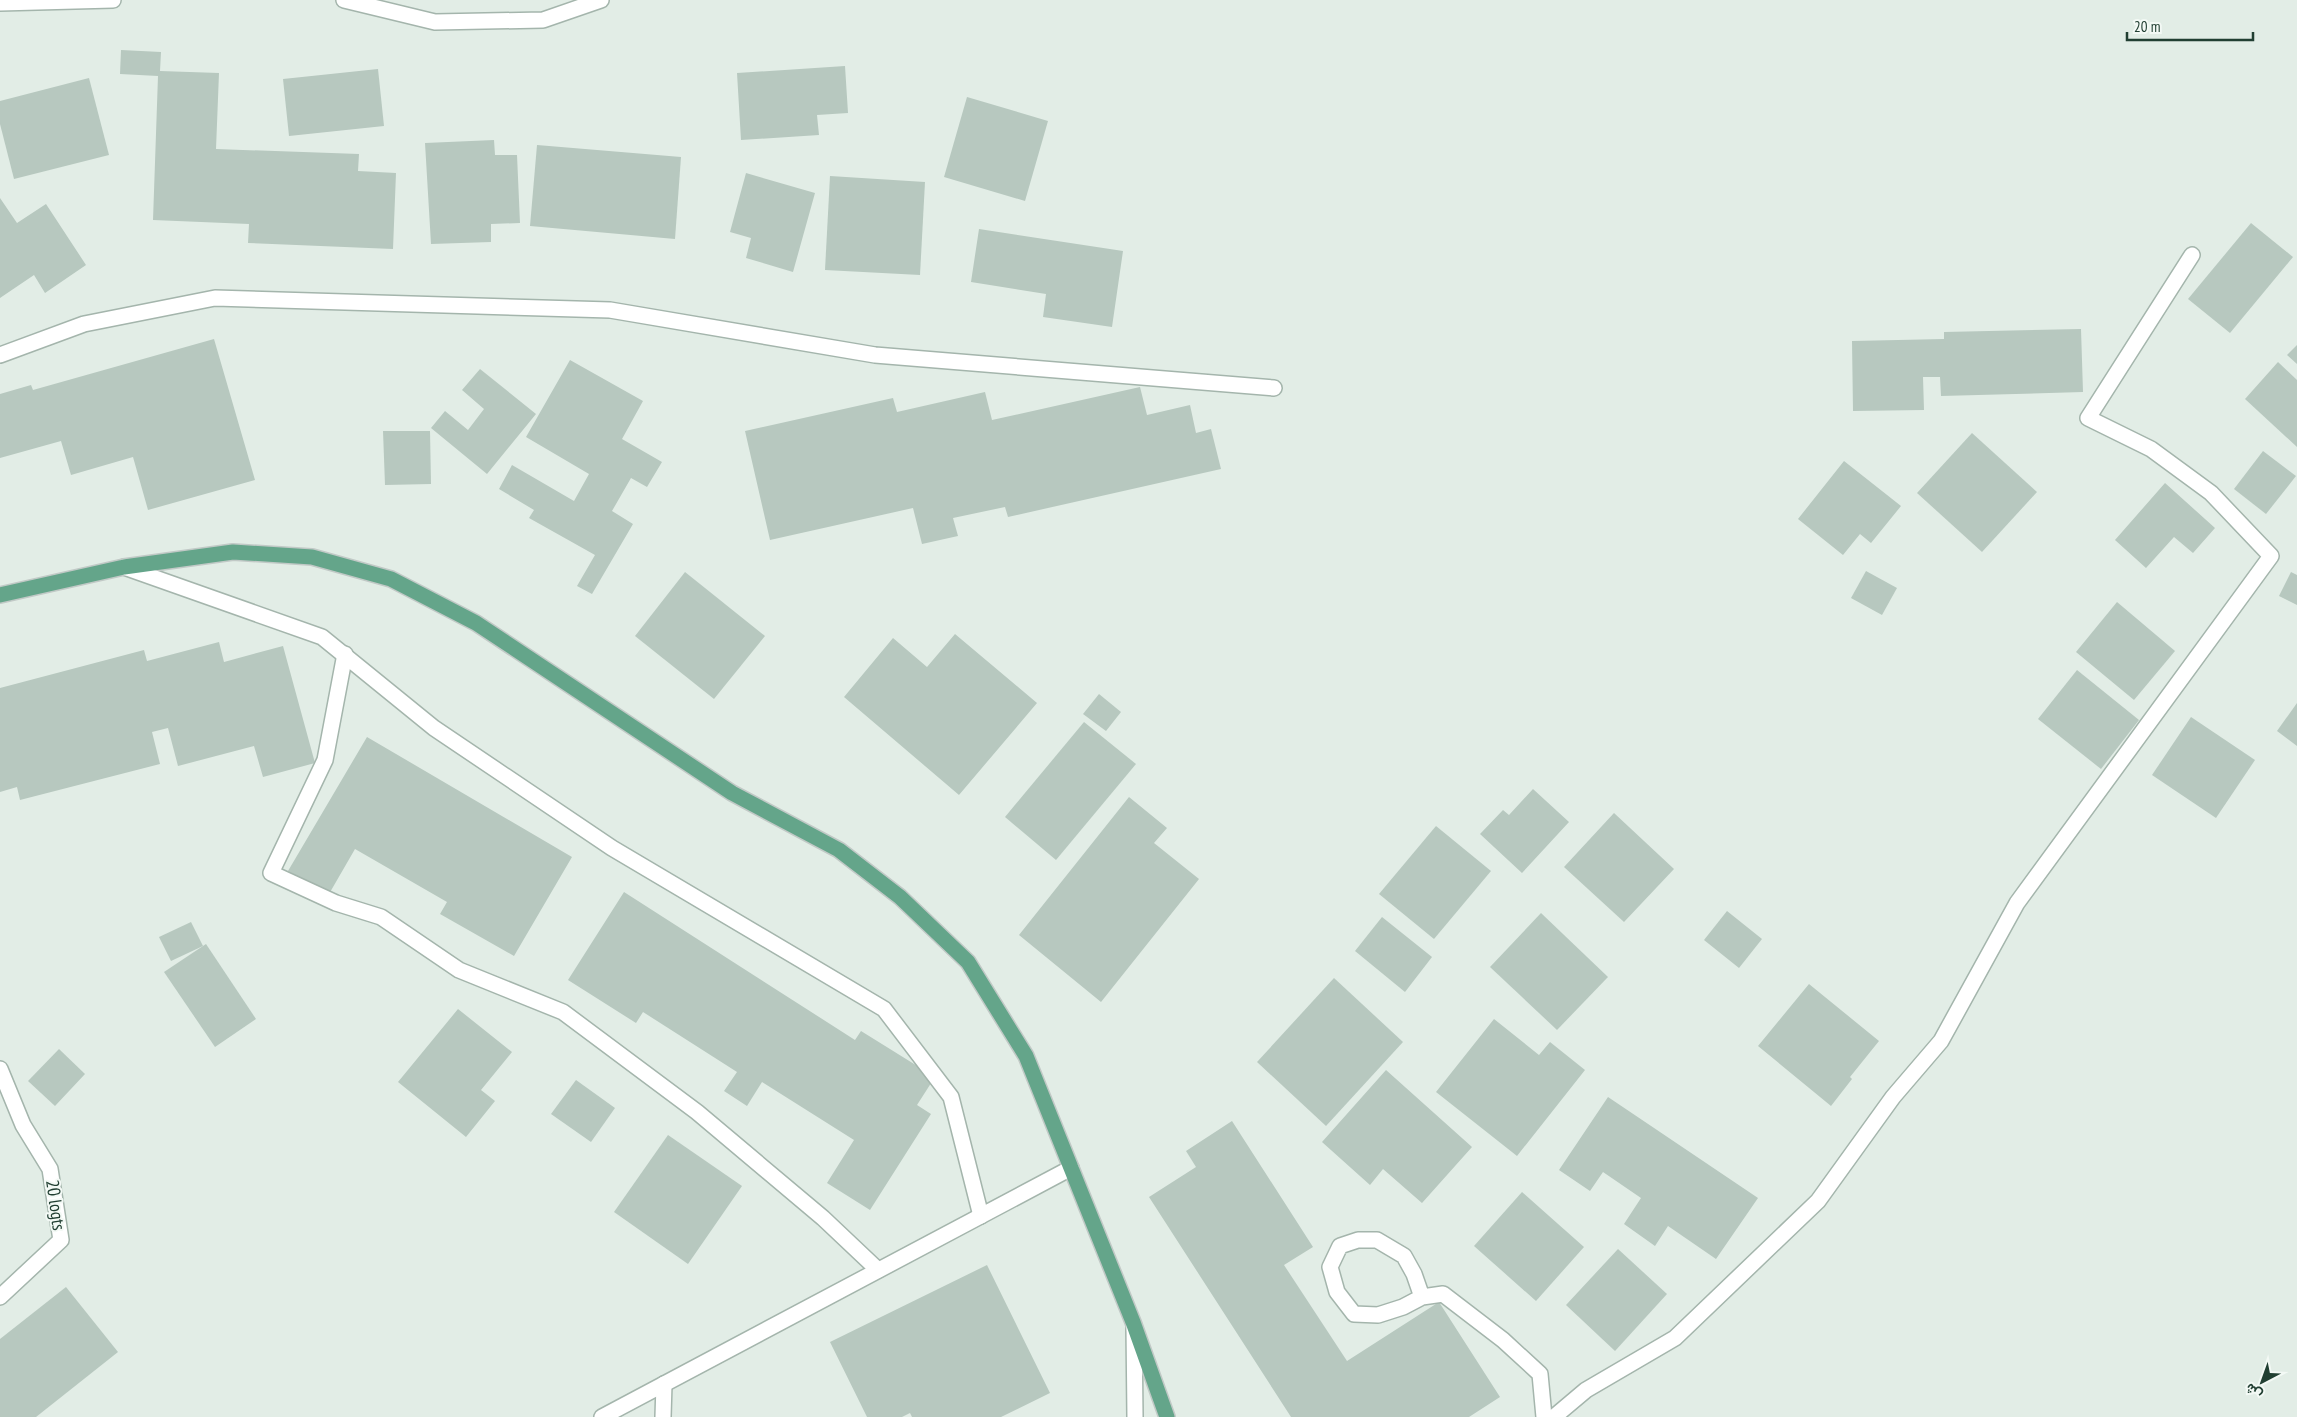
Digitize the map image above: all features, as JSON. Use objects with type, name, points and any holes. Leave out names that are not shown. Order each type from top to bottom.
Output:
[{"type":"main road","points":[[0,595],[124,567],[233,552],[312,557],[391,579],[476,623],[732,793],[839,850],[900,897],[968,962],[1026,1056],[1134,1322],[1167,1417]]},
{"type":"street","points":[[0,3],[113,0]]},
{"type":"street","points":[[344,0],[435,22],[543,20],[601,0]]},
{"type":"street","points":[[1554,1417],[1586,1390],[1675,1338],[1818,1202],[1893,1097],[1941,1041],[2017,903],[2271,556],[2211,493],[2151,448],[2088,418],[2192,255]]},
{"type":"street","points":[[0,355],[84,324],[215,298],[225,298],[610,310],[875,355],[1274,388]]},
{"type":"street","points":[[124,567],[322,637],[434,728],[612,848],[884,1009],[951,1097],[981,1216]]},
{"type":"street","points":[[344,654],[325,760],[271,873],[336,903],[381,917],[459,970],[563,1012],[697,1112],[823,1218],[878,1270]]},
{"type":"street","name":"20 logts","points":[[0,1068],[23,1125],[50,1169],[61,1240],[0,1297]]},
{"type":"street","points":[[602,1417],[1071,1168]]},
{"type":"street","points":[[1422,1297],[1414,1274],[1404,1256],[1377,1240],[1358,1240],[1340,1246],[1330,1267],[1337,1292],[1354,1314],[1378,1315],[1403,1307],[1422,1297],[1443,1294],[1503,1340],[1540,1374],[1544,1417]]},
{"type":"street","points":[[1134,1322],[1135,1417]]},
{"type":"street","points":[[663,1417],[664,1384]]},
{"type":"building","points":[[121,50],[161,52],[160,71],[219,73],[216,149],[359,154],[358,171],[396,173],[393,249],[248,243],[249,224],[153,220],[158,76],[120,74]]},
{"type":"building","points":[[845,66],[848,113],[817,115],[819,135],[741,140],[737,73]]},
{"type":"building","points":[[378,69],[384,126],[289,136],[283,79]]},
{"type":"building","points":[[89,78],[109,155],[14,179],[0,124],[0,101]]},
{"type":"building","points":[[967,97],[1048,121],[1025,201],[944,177]]},
{"type":"building","points":[[494,140],[495,155],[517,155],[520,223],[491,224],[491,242],[431,244],[425,143]]},
{"type":"building","points":[[537,145],[681,157],[675,239],[530,226]]},
{"type":"building","points":[[746,173],[815,193],[793,272],[746,258],[751,238],[730,232]]},
{"type":"building","points":[[830,176],[925,182],[920,275],[825,270]]},
{"type":"building","points":[[0,198],[17,223],[46,204],[86,265],[45,293],[34,275],[0,298]]},
{"type":"building","points":[[2251,223],[2293,257],[2230,333],[2188,299]]},
{"type":"building","points":[[979,229],[1123,251],[1112,327],[1043,317],[1046,294],[971,282]]},
{"type":"building","points":[[2081,329],[2083,392],[1941,396],[1940,377],[1923,377],[1924,410],[1853,411],[1852,341],[1944,339],[1944,332]]},
{"type":"building","points":[[214,339],[255,480],[148,510],[133,457],[71,475],[61,441],[0,458],[0,394],[31,385],[33,390]]},
{"type":"building","points":[[2297,345],[2297,364],[2287,355]]},
{"type":"building","points":[[570,360],[643,401],[622,439],[662,462],[647,487],[631,478],[612,511],[633,524],[592,594],[577,586],[595,555],[529,518],[534,510],[499,489],[512,465],[574,501],[589,474],[526,437]]},
{"type":"building","points":[[2278,362],[2297,380],[2297,447],[2245,399]]},
{"type":"building","points":[[480,369],[536,414],[487,474],[431,428],[445,411],[468,430],[484,409],[462,390]]},
{"type":"building","points":[[1140,387],[1147,415],[1190,405],[1196,433],[1211,429],[1221,469],[1008,517],[1005,507],[953,518],[958,536],[922,544],[913,508],[770,540],[745,431],[893,398],[897,412],[985,392],[992,420]]},
{"type":"building","points":[[383,431],[430,431],[431,484],[385,485]]},
{"type":"building","points":[[1972,433],[2037,492],[1982,552],[1917,493]]},
{"type":"building","points":[[2263,451],[2296,476],[2266,514],[2234,489]]},
{"type":"building","points":[[1844,461],[1901,506],[1871,543],[1860,534],[1843,555],[1798,519]]},
{"type":"building","points":[[2165,483],[2215,528],[2193,553],[2174,537],[2146,568],[2115,540]]},
{"type":"building","points":[[1866,571],[1897,588],[1882,615],[1851,598]]},
{"type":"building","points":[[685,572],[765,636],[714,699],[635,636]]},
{"type":"building","points":[[2291,572],[2297,575],[2297,605],[2279,596]]},
{"type":"building","points":[[2117,602],[2175,651],[2134,700],[2076,652]]},
{"type":"building","points":[[955,634],[1037,703],[959,795],[844,697],[893,638],[927,667]]},
{"type":"building","points":[[219,642],[224,662],[283,646],[315,763],[263,777],[254,746],[178,766],[168,728],[152,732],[160,764],[20,800],[17,787],[0,792],[0,688],[144,650],[147,661]]},
{"type":"building","points":[[2077,670],[2139,720],[2101,769],[2038,719]]},
{"type":"building","points":[[1099,694],[1121,712],[1106,731],[1083,714]]},
{"type":"building","points":[[2297,703],[2297,746],[2277,731]]},
{"type":"building","points":[[2191,717],[2255,760],[2216,818],[2152,775]]},
{"type":"building","points":[[1084,722],[1136,764],[1056,860],[1005,817]]},
{"type":"building","points":[[367,737],[572,857],[514,956],[440,914],[447,902],[355,849],[329,894],[288,871]]},
{"type":"building","points":[[1533,789],[1569,822],[1522,873],[1480,834],[1503,810],[1509,815]]},
{"type":"building","points":[[1129,797],[1167,828],[1154,843],[1199,879],[1101,1002],[1019,935]]},
{"type":"building","points":[[1614,813],[1674,869],[1624,922],[1564,867]]},
{"type":"building","points":[[1436,826],[1491,871],[1434,939],[1379,894]]},
{"type":"building","points":[[624,892],[855,1040],[861,1031],[935,1077],[917,1105],[931,1114],[870,1210],[827,1183],[854,1140],[762,1082],[747,1106],[724,1091],[737,1072],[643,1012],[636,1023],[568,980]]},
{"type":"building","points":[[1727,911],[1762,939],[1739,968],[1704,940]]},
{"type":"building","points":[[1541,913],[1608,977],[1557,1030],[1490,967]]},
{"type":"building","points":[[1382,917],[1432,957],[1405,992],[1355,951]]},
{"type":"building","points":[[191,922],[203,946],[171,961],[159,937]]},
{"type":"building","points":[[206,944],[256,1019],[215,1047],[164,972]]},
{"type":"building","points":[[1334,978],[1403,1042],[1326,1126],[1257,1062]]},
{"type":"building","points":[[1809,984],[1879,1041],[1850,1077],[1852,1079],[1831,1106],[1758,1046]]},
{"type":"building","points":[[458,1009],[512,1052],[481,1090],[495,1101],[466,1137],[398,1082]]},
{"type":"building","points":[[1494,1019],[1539,1055],[1550,1042],[1585,1070],[1517,1156],[1436,1092]]},
{"type":"building","points":[[59,1049],[85,1074],[55,1106],[28,1081]]},
{"type":"building","points":[[1386,1070],[1472,1147],[1422,1203],[1383,1169],[1370,1185],[1322,1142]]},
{"type":"building","points":[[576,1080],[615,1108],[591,1142],[551,1114]]},
{"type":"building","points":[[1608,1097],[1758,1198],[1716,1259],[1668,1226],[1655,1246],[1624,1224],[1641,1198],[1603,1172],[1590,1191],[1559,1170]]},
{"type":"building","points":[[1232,1121],[1313,1247],[1284,1265],[1347,1361],[1439,1302],[1500,1397],[1469,1417],[1291,1417],[1149,1197],[1196,1167],[1186,1151]]},
{"type":"building","points":[[668,1135],[742,1186],[688,1264],[614,1212]]},
{"type":"building","points":[[1522,1192],[1584,1247],[1536,1301],[1474,1246]]},
{"type":"building","points":[[1618,1249],[1667,1294],[1615,1351],[1566,1305]]},
{"type":"building","points":[[987,1265],[1050,1393],[1001,1417],[912,1417],[910,1413],[902,1417],[867,1417],[830,1342]]},
{"type":"building","points":[[66,1287],[118,1352],[36,1417],[0,1417],[0,1339]]}]
